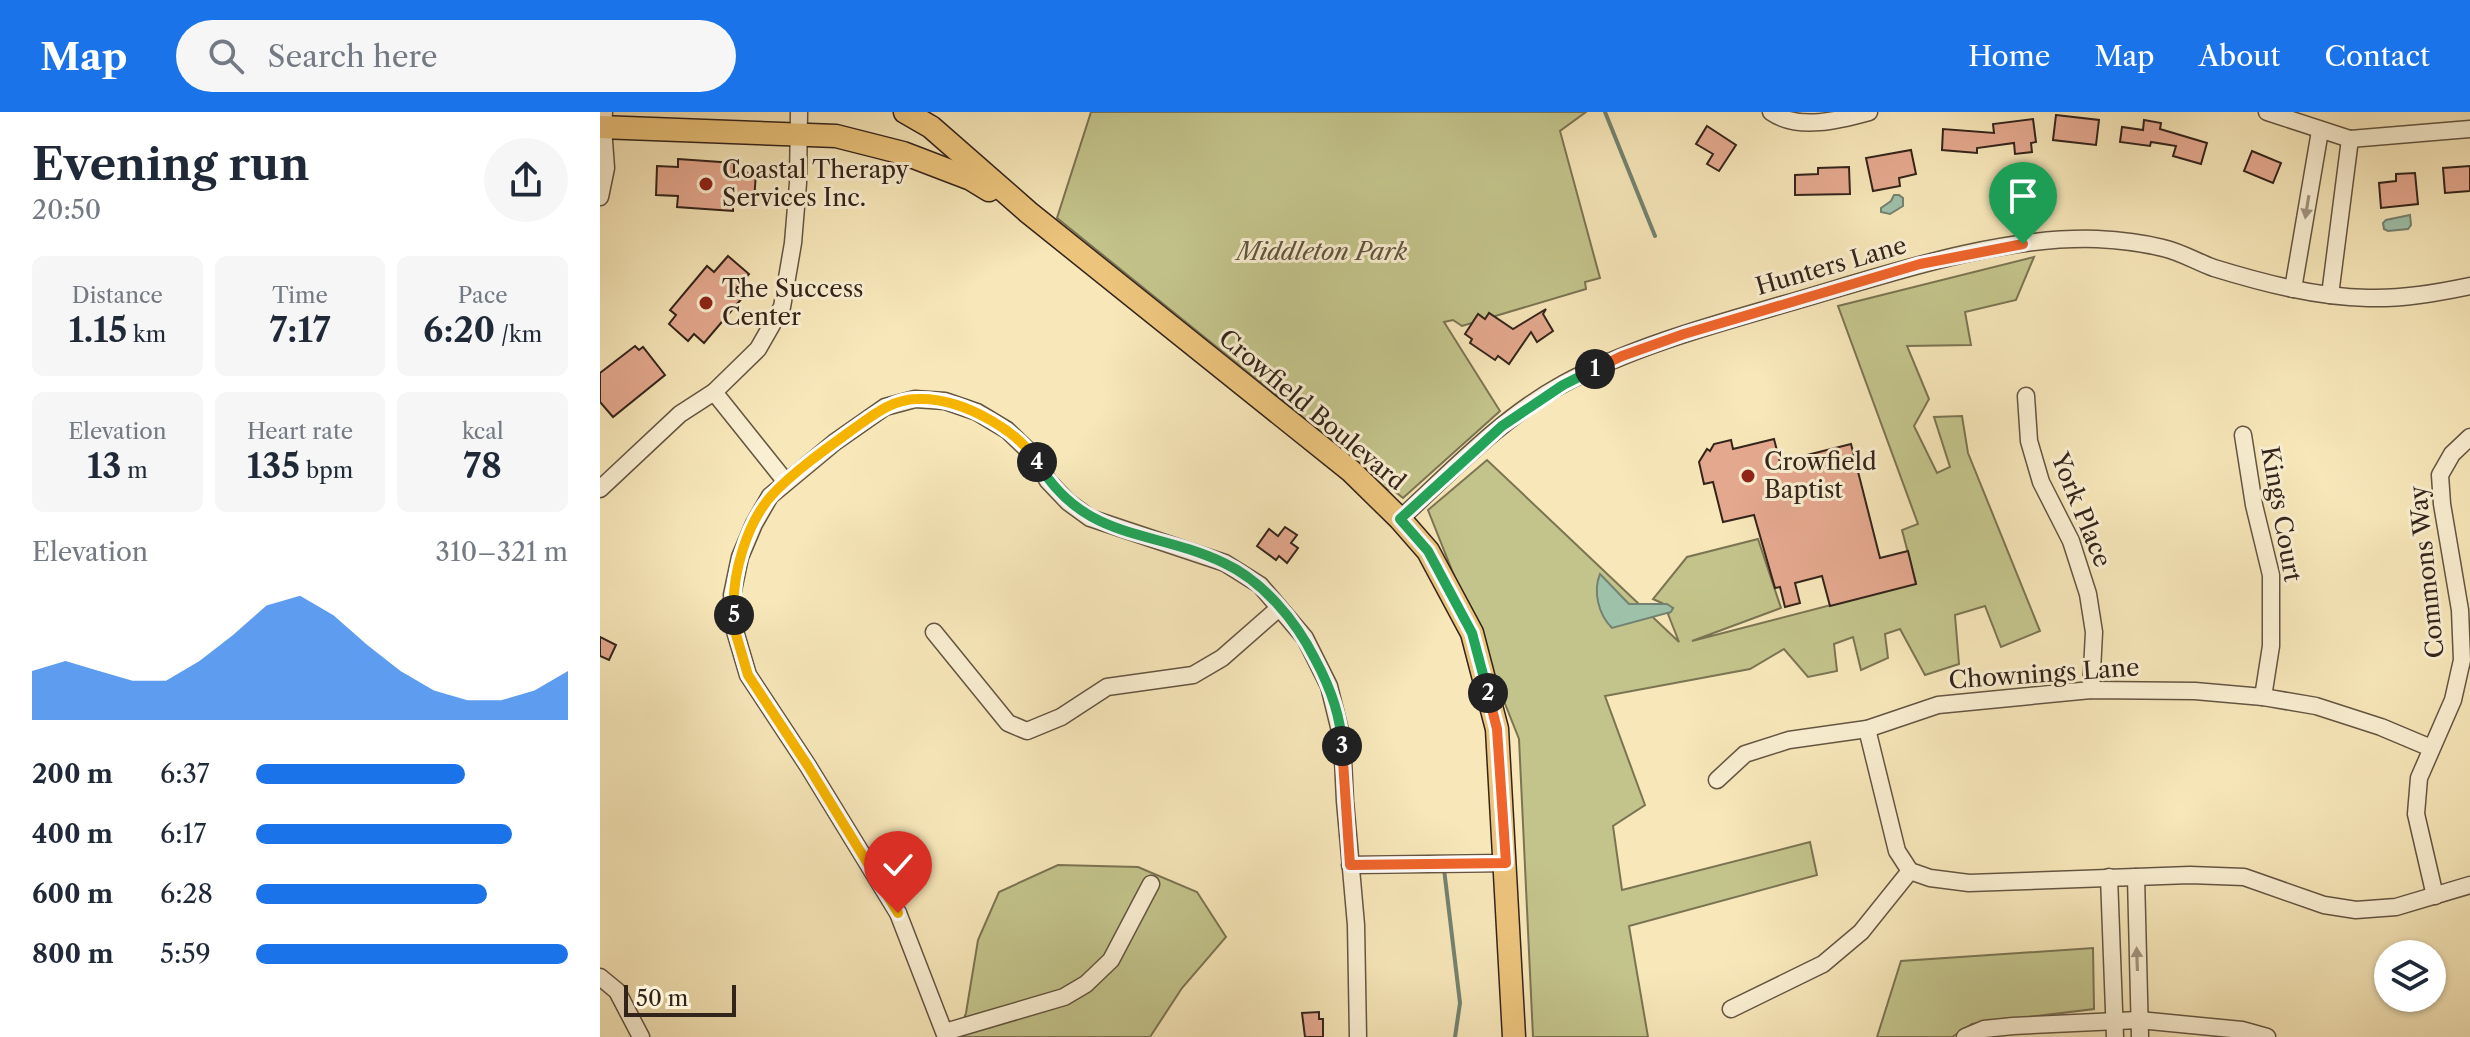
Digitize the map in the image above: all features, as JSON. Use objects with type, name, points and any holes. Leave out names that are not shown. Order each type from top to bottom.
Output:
[{"type":"main road","name":"Crowfield Boulevard","points":[[905,112],[931,127],[1028,212],[1351,471],[1428,551],[1472,633],[1497,729],[1514,1037]]},
{"type":"main road","name":"Crowfield Boulevard","points":[[602,122],[798,123],[903,153],[971,179],[1028,212]]},
{"type":"street","points":[[1771,112],[1779,118],[1805,122],[1841,120],[1869,112]]},
{"type":"street","points":[[2267,112],[2350,139],[2470,129]]},
{"type":"street","points":[[600,197],[606,168],[602,122]]},
{"type":"street","points":[[600,489],[680,414],[714,392],[758,349],[782,307],[798,183],[798,123]]},
{"type":"street","points":[[2293,289],[2320,131]]},
{"type":"street","points":[[2330,295],[2350,139]]},
{"type":"street","name":"Hunters Lane","points":[[1400,519],[1502,426],[1563,385],[1622,356],[1684,334],[1920,264],[2023,244],[2098,239],[2164,248],[2213,267],[2293,289],[2330,295],[2381,298],[2470,286]]},
{"type":"street","points":[[714,392],[786,482]]},
{"type":"street","name":"York Place","points":[[2026,396],[2029,441],[2041,482],[2071,541],[2088,594],[2094,632],[2091,690]]},
{"type":"street","points":[[1151,884],[1111,960],[1086,984],[1064,997],[946,1034],[898,913],[814,775],[748,675],[735,631],[732,595],[740,557],[770,496],[835,442],[885,407],[915,399],[945,401],[977,412],[1007,430],[1034,456],[1048,481],[1068,502],[1090,518],[1225,563],[1260,585],[1305,638],[1329,686],[1342,739],[1356,925],[1358,1037]]},
{"type":"street","name":"Kings Court","points":[[2243,435],[2254,505],[2271,575],[2271,646],[2263,697]]},
{"type":"street","name":"Commons Way","points":[[2435,896],[2416,814],[2419,778],[2453,700],[2462,660],[2460,610],[2440,475],[2452,454],[2470,437]]},
{"type":"street","points":[[934,632],[1008,723],[1027,731],[1061,717],[1107,687],[1193,675],[1222,658],[1279,608]]},
{"type":"street","name":"Chownings Lane","points":[[1717,780],[1745,754],[1789,740],[1867,729],[1938,705],[2091,690],[2195,691],[2263,697],[2316,706],[2381,727],[2431,748]]},
{"type":"street","points":[[1867,729],[1897,851],[1910,871],[1930,878],[1969,883],[2109,877],[2244,877],[2324,905],[2356,910],[2396,907],[2470,885]]},
{"type":"street","points":[[1350,865],[1506,863]]},
{"type":"street","points":[[1731,1009],[1823,964],[1861,932],[1910,871]]},
{"type":"street","points":[[2109,877],[2115,1029]]},
{"type":"street","points":[[2136,877],[2140,1028]]},
{"type":"street","points":[[600,977],[617,991],[641,1037]]},
{"type":"street","points":[[1965,1037],[1984,1029],[2140,1028],[2242,1030],[2267,1037]]},
{"type":"green space","name":"Middleton Park","points":[[1091,112],[1586,112],[1560,131],[1600,278],[1585,282],[1586,289],[1462,326],[1453,320],[1444,322],[1500,411],[1403,498],[1385,488],[1286,403],[1057,218]]},
{"type":"green space","points":[[2034,257],[2016,300],[1965,312],[1971,345],[1907,346],[1929,399],[1914,426],[1937,473],[1950,467],[1934,417],[1962,416],[1968,453],[2040,631],[2001,647],[1985,606],[1955,615],[1959,664],[1925,675],[1900,629],[1885,634],[1888,658],[1861,670],[1853,637],[1834,644],[1837,671],[1808,677],[1784,649],[1750,669],[1605,696],[1645,805],[1613,826],[1622,890],[1810,842],[1817,875],[1629,926],[1648,1037],[1533,1037],[1519,739],[1428,510],[1487,460],[1679,642],[1668,614],[1673,608],[1653,599],[1687,557],[1758,539],[1781,608],[1692,641],[1916,583],[1902,530],[1918,524],[1838,306]]},
{"type":"green space","points":[[1058,865],[1138,867],[1197,892],[1226,937],[1182,988],[1150,1037],[957,1037],[966,1013],[978,940],[999,892]]},
{"type":"green space","points":[[2093,948],[2094,1009],[1972,1024],[1952,1037],[1877,1037],[1901,961]]},
{"type":"shaded area","points":[[1894,195],[1903,198],[1903,206],[1890,214],[1881,212],[1881,208]]},
{"type":"shaded area","points":[[2410,215],[2411,225],[2408,229],[2384,229],[2386,220]]},
{"type":"shaded area","points":[[1600,574],[1629,604],[1667,604],[1673,608],[1671,612],[1612,628],[1598,602]]},
{"type":"building","points":[[2056,115],[2099,120],[2096,145],[2053,140]]},
{"type":"building","points":[[2033,119],[2036,142],[2031,143],[2032,152],[2015,154],[2014,143],[1977,148],[1977,153],[1942,150],[1943,129],[1994,133],[1993,124]]},
{"type":"building","points":[[2144,120],[2161,123],[2160,129],[2207,143],[2201,164],[2173,156],[2176,146],[2120,142],[2122,127],[2143,130]]},
{"type":"building","points":[[1707,126],[1736,145],[1719,171],[1707,164],[1713,154],[1696,144]]},
{"type":"building","points":[[1911,150],[1916,174],[1899,178],[1900,186],[1873,191],[1866,158]]},
{"type":"building","points":[[2252,151],[2281,163],[2273,183],[2244,171]]},
{"type":"building","name":"Coastal Therapy Services Inc.","points":[[678,159],[734,163],[734,172],[756,173],[754,201],[733,199],[733,211],[677,207],[678,196],[656,195],[657,166],[678,167]]},
{"type":"building","points":[[2470,166],[2470,191],[2445,193],[2443,168]]},
{"type":"building","points":[[1849,167],[1850,194],[1795,195],[1795,175],[1818,174],[1818,168]]},
{"type":"building","points":[[2415,173],[2418,204],[2381,208],[2379,183],[2396,181],[2396,174]]},
{"type":"building","name":"The Success Center","points":[[728,256],[749,274],[735,290],[743,297],[704,343],[694,334],[688,341],[669,324],[676,315],[670,310],[707,266],[714,272]]},
{"type":"building","points":[[1546,309],[1543,314],[1553,331],[1537,342],[1531,332],[1509,364],[1498,356],[1495,360],[1470,343],[1472,339],[1465,334],[1478,314],[1485,319],[1489,313],[1513,329]]},
{"type":"building","points":[[635,346],[639,350],[643,347],[665,375],[613,417],[600,402],[600,373]]},
{"type":"building","points":[[1774,439],[1782,470],[1809,464],[1807,455],[1851,444],[1880,558],[1908,551],[1916,584],[1830,606],[1822,576],[1795,583],[1800,603],[1785,607],[1780,587],[1775,588],[1754,515],[1723,522],[1713,482],[1704,484],[1699,462],[1714,444],[1731,440],[1733,449]]},
{"type":"building","points":[[1285,527],[1297,535],[1291,543],[1298,548],[1287,563],[1279,556],[1276,560],[1257,546],[1269,529],[1278,536]]},
{"type":"building","points":[[600,637],[616,645],[609,660],[600,656]]},
{"type":"building","points":[[1319,1012],[1319,1019],[1323,1019],[1323,1037],[1305,1037],[1302,1013]]},
{"type":"waterway","points":[[1605,112],[1655,236]]},
{"type":"waterway","points":[[1444,869],[1460,1003],[1455,1037]]},
{"type":"place","name":"Coastal Therapy Services Inc.","points":[[706,184]]},
{"type":"place","name":"The Success Center","points":[[706,303]]},
{"type":"place","name":"Crowfield Baptist","points":[[1748,476]]},
{"type":"route","points":[[898,913],[748,675],[735,631],[732,595],[740,557],[770,496],[835,442],[885,407],[915,399],[945,401],[977,412],[1007,430],[1034,456],[1048,481],[1068,502],[1090,518],[1225,563],[1260,585],[1305,638],[1329,686],[1342,739],[1350,865],[1506,863],[1497,729],[1472,633],[1428,551],[1400,519],[1502,426],[1536,401],[1622,356],[1684,334],[1920,264],[2023,244]]}]
